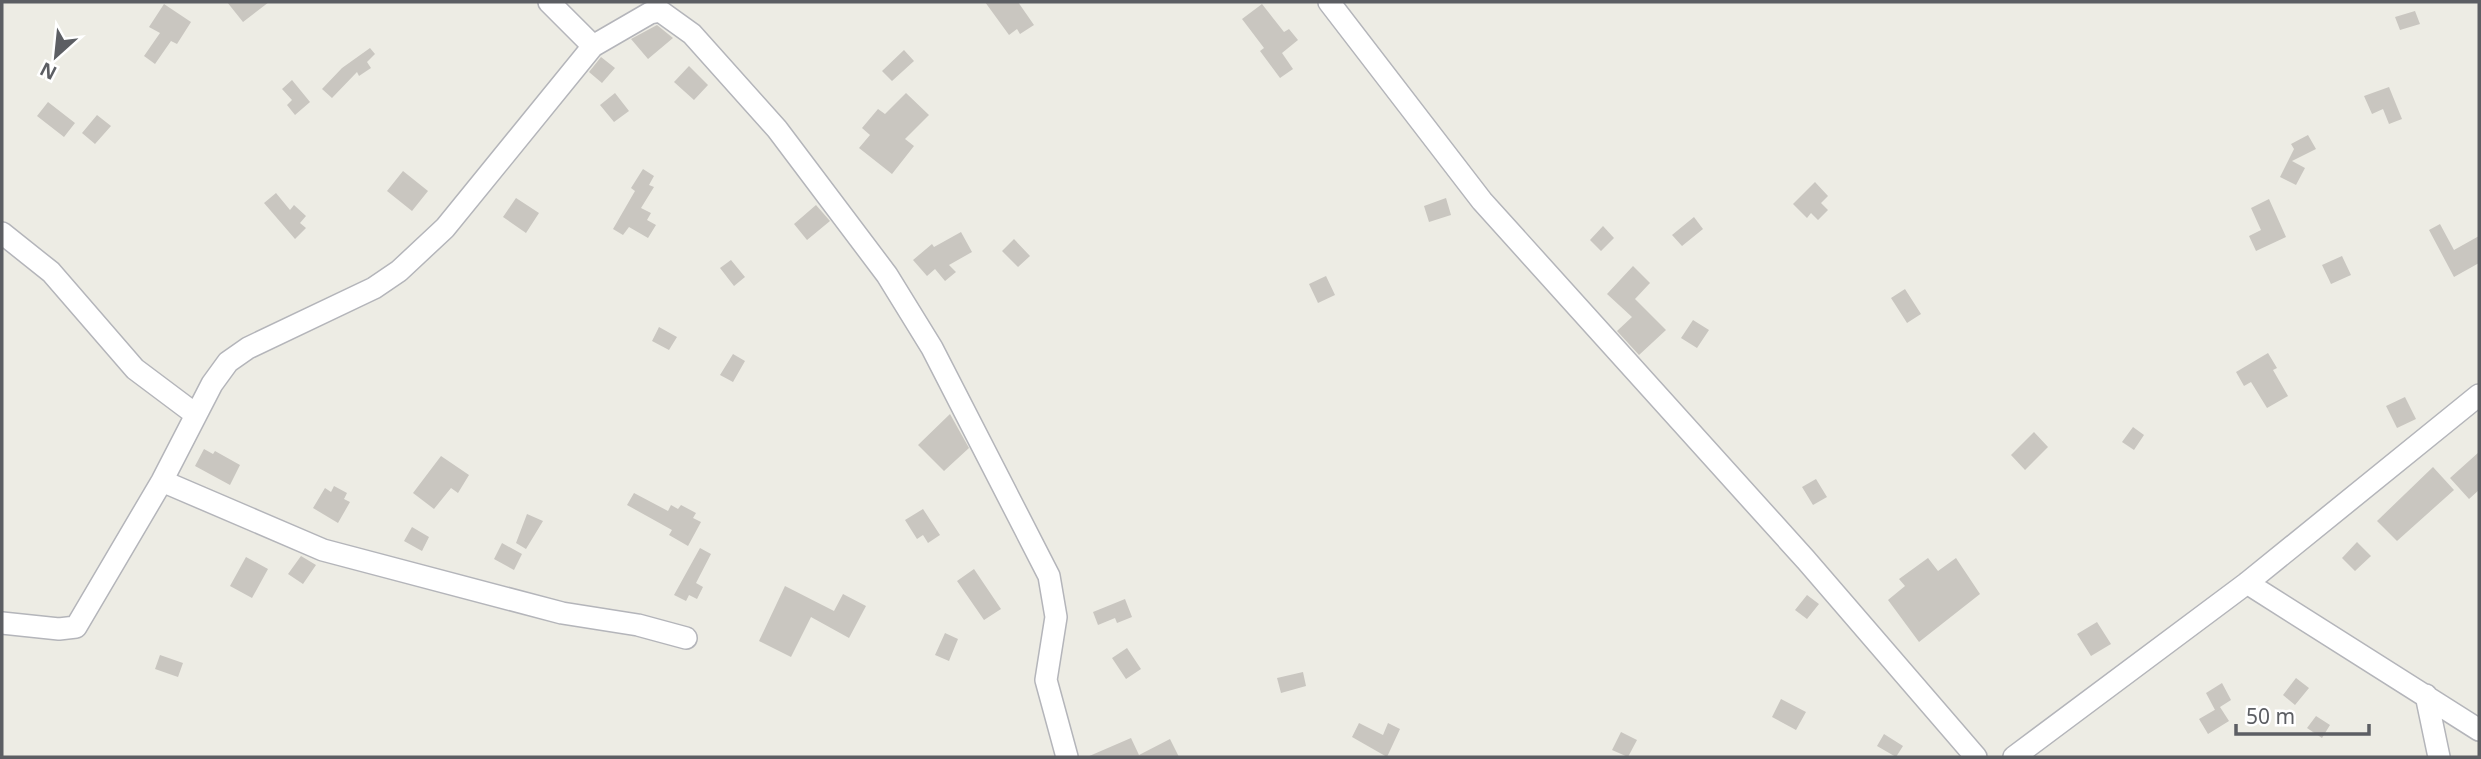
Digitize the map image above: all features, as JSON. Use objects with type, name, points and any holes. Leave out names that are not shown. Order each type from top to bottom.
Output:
[{"type":"street","points":[[549,2],[593,46]]},
{"type":"street","points":[[1329,2],[1482,201],[1807,560],[1976,757]]},
{"type":"street","points":[[2,622],[59,629],[76,627],[162,481],[212,384],[228,362],[374,288],[417,254],[444,228],[593,46],[650,13],[660,11],[681,23],[777,129],[887,275],[932,348],[1049,576],[1056,617],[1046,680],[1067,757]]},
{"type":"street","points":[[2,233],[51,272],[135,369],[195,414]]},
{"type":"street","points":[[2014,757],[2247,583],[2479,396]]},
{"type":"street","points":[[162,481],[323,550],[562,612],[638,625],[686,638]]},
{"type":"street","points":[[2247,583],[2479,730]]},
{"type":"street","points":[[2426,695],[2439,757]]},
{"type":"building","points":[[227,2],[269,2],[243,22]]},
{"type":"building","points":[[985,2],[1018,2],[1034,25],[1020,34],[1017,29],[1009,35]]},
{"type":"building","points":[[164,4],[191,22],[177,44],[171,41],[155,64],[144,56],[160,33],[149,27]]},
{"type":"building","points":[[1262,4],[1284,32],[1289,29],[1298,40],[1282,53],[1293,69],[1280,78],[1260,51],[1264,48],[1242,19]]},
{"type":"building","points":[[2415,11],[2420,24],[2400,30],[2395,17]]},
{"type":"building","points":[[657,25],[673,38],[648,59],[631,39]]},
{"type":"building","points":[[370,48],[375,54],[367,62],[371,68],[359,76],[357,72],[332,98],[322,89],[342,68]]},
{"type":"building","points":[[904,50],[914,61],[892,81],[882,71]]},
{"type":"building","points":[[601,57],[615,68],[602,83],[589,72]]},
{"type":"building","points":[[689,66],[708,85],[694,100],[674,82]]},
{"type":"building","points":[[292,80],[310,102],[295,115],[287,105],[292,100],[282,89]]},
{"type":"building","points":[[2389,87],[2402,119],[2389,124],[2383,109],[2372,114],[2364,96]]},
{"type":"building","points":[[615,93],[629,111],[614,122],[600,105]]},
{"type":"building","points":[[906,93],[929,115],[905,139],[914,146],[892,174],[859,148],[870,135],[862,128],[878,109],[885,114]]},
{"type":"building","points":[[48,102],[75,123],[64,137],[37,116]]},
{"type":"building","points":[[97,115],[111,126],[95,144],[82,133]]},
{"type":"building","points":[[2308,135],[2316,149],[2292,161],[2305,168],[2296,185],[2280,177],[2294,149],[2291,144]]},
{"type":"building","points":[[643,169],[654,176],[649,185],[654,187],[641,208],[651,213],[647,220],[656,225],[648,238],[629,227],[623,235],[613,229],[635,191],[631,188]]},
{"type":"building","points":[[403,171],[428,191],[412,211],[387,191]]},
{"type":"building","points":[[1815,182],[1828,196],[1821,203],[1828,210],[1818,220],[1811,213],[1807,218],[1793,204]]},
{"type":"building","points":[[276,193],[290,210],[294,205],[306,216],[300,223],[306,228],[295,239],[264,203]]},
{"type":"building","points":[[516,198],[539,213],[526,233],[503,217]]},
{"type":"building","points":[[1446,198],[1451,215],[1429,222],[1424,206]]},
{"type":"building","points":[[2269,199],[2286,237],[2256,251],[2249,236],[2261,230],[2251,208]]},
{"type":"building","points":[[816,205],[830,221],[807,240],[794,224]]},
{"type":"building","points":[[1694,217],[1703,229],[1682,246],[1672,235]]},
{"type":"building","points":[[2440,224],[2454,250],[2479,236],[2479,263],[2454,277],[2429,230]]},
{"type":"building","points":[[1603,226],[1614,238],[1601,251],[1590,240]]},
{"type":"building","points":[[961,232],[972,252],[949,265],[956,272],[945,281],[935,269],[927,276],[913,260],[932,244],[934,247]]},
{"type":"building","points":[[1014,239],[1030,256],[1018,267],[1002,251]]},
{"type":"building","points":[[2342,256],[2351,275],[2331,284],[2322,265]]},
{"type":"building","points":[[731,260],[745,277],[734,286],[720,268]]},
{"type":"building","points":[[1633,266],[1650,283],[1635,299],[1666,330],[1639,355],[1617,331],[1632,317],[1607,294]]},
{"type":"building","points":[[1326,276],[1335,295],[1318,303],[1309,284]]},
{"type":"building","points":[[1905,289],[1921,314],[1907,323],[1891,298]]},
{"type":"building","points":[[1693,320],[1709,330],[1697,348],[1681,338]]},
{"type":"building","points":[[659,327],[677,337],[669,350],[652,341]]},
{"type":"building","points":[[2268,353],[2277,368],[2273,370],[2288,396],[2267,408],[2251,382],[2244,386],[2236,372]]},
{"type":"building","points":[[733,354],[745,361],[733,382],[720,375]]},
{"type":"building","points":[[2405,397],[2416,419],[2397,428],[2386,406]]},
{"type":"building","points":[[950,414],[969,448],[944,471],[918,445]]},
{"type":"building","points":[[2133,427],[2144,435],[2134,450],[2122,442]]},
{"type":"building","points":[[2034,432],[2048,447],[2025,470],[2011,455]]},
{"type":"building","points":[[204,449],[213,454],[215,451],[240,465],[230,485],[195,466]]},
{"type":"building","points":[[2479,452],[2479,490],[2469,499],[2450,478]]},
{"type":"building","points":[[441,456],[469,475],[458,493],[451,488],[434,509],[413,493]]},
{"type":"building","points":[[2433,467],[2454,490],[2397,541],[2377,521]]},
{"type":"building","points":[[1816,479],[1827,497],[1813,505],[1802,487]]},
{"type":"building","points":[[334,486],[347,493],[344,499],[350,502],[338,523],[313,508],[325,488],[331,492]]},
{"type":"building","points":[[634,493],[668,511],[671,505],[678,509],[681,505],[696,513],[693,518],[701,522],[688,546],[669,535],[672,530],[627,505]]},
{"type":"building","points":[[923,509],[940,535],[928,543],[923,535],[917,539],[905,520]]},
{"type":"building","points":[[527,514],[543,521],[526,549],[516,543]]},
{"type":"building","points":[[412,527],[429,537],[422,551],[404,541]]},
{"type":"building","points":[[2357,542],[2371,556],[2355,571],[2342,558]]},
{"type":"building","points":[[502,543],[522,554],[514,570],[494,559]]},
{"type":"building","points":[[700,548],[711,554],[696,583],[703,587],[697,599],[689,595],[686,601],[674,595]]},
{"type":"building","points":[[301,556],[316,565],[303,584],[288,574]]},
{"type":"building","points":[[246,557],[268,569],[252,598],[230,586]]},
{"type":"building","points":[[1928,558],[1938,571],[1956,558],[1980,594],[1919,642],[1888,600],[1905,586],[1899,579]]},
{"type":"building","points":[[974,569],[1001,609],[984,620],[957,581]]},
{"type":"building","points":[[785,586],[834,611],[843,594],[866,606],[849,638],[811,617],[791,657],[759,641]]},
{"type":"building","points":[[1807,595],[1819,604],[1807,619],[1795,610]]},
{"type":"building","points":[[1125,599],[1132,617],[1117,623],[1115,618],[1098,625],[1093,612]]},
{"type":"building","points":[[2097,622],[2111,644],[2091,656],[2077,634]]},
{"type":"building","points":[[945,633],[958,639],[949,661],[935,655]]},
{"type":"building","points":[[1127,648],[1141,669],[1126,679],[1112,658]]},
{"type":"building","points":[[160,655],[183,663],[178,677],[155,669]]},
{"type":"building","points":[[1303,672],[1306,686],[1281,693],[1277,678]]},
{"type":"building","points":[[2296,678],[2309,688],[2295,705],[2283,695]]},
{"type":"building","points":[[2222,683],[2231,700],[2220,707],[2229,721],[2208,734],[2199,719],[2215,710],[2206,693]]},
{"type":"building","points":[[1781,699],[1806,712],[1796,730],[1772,717]]},
{"type":"building","points":[[2316,716],[2330,725],[2322,738],[2307,728]]},
{"type":"building","points":[[1359,723],[1383,735],[1388,723],[1400,729],[1387,757],[1352,737]]},
{"type":"building","points":[[1621,732],[1637,740],[1628,757],[1612,750]]},
{"type":"building","points":[[1884,734],[1903,746],[1896,757],[1877,746]]},
{"type":"building","points":[[1131,738],[1139,755],[1170,739],[1179,757],[1087,757]]}]
